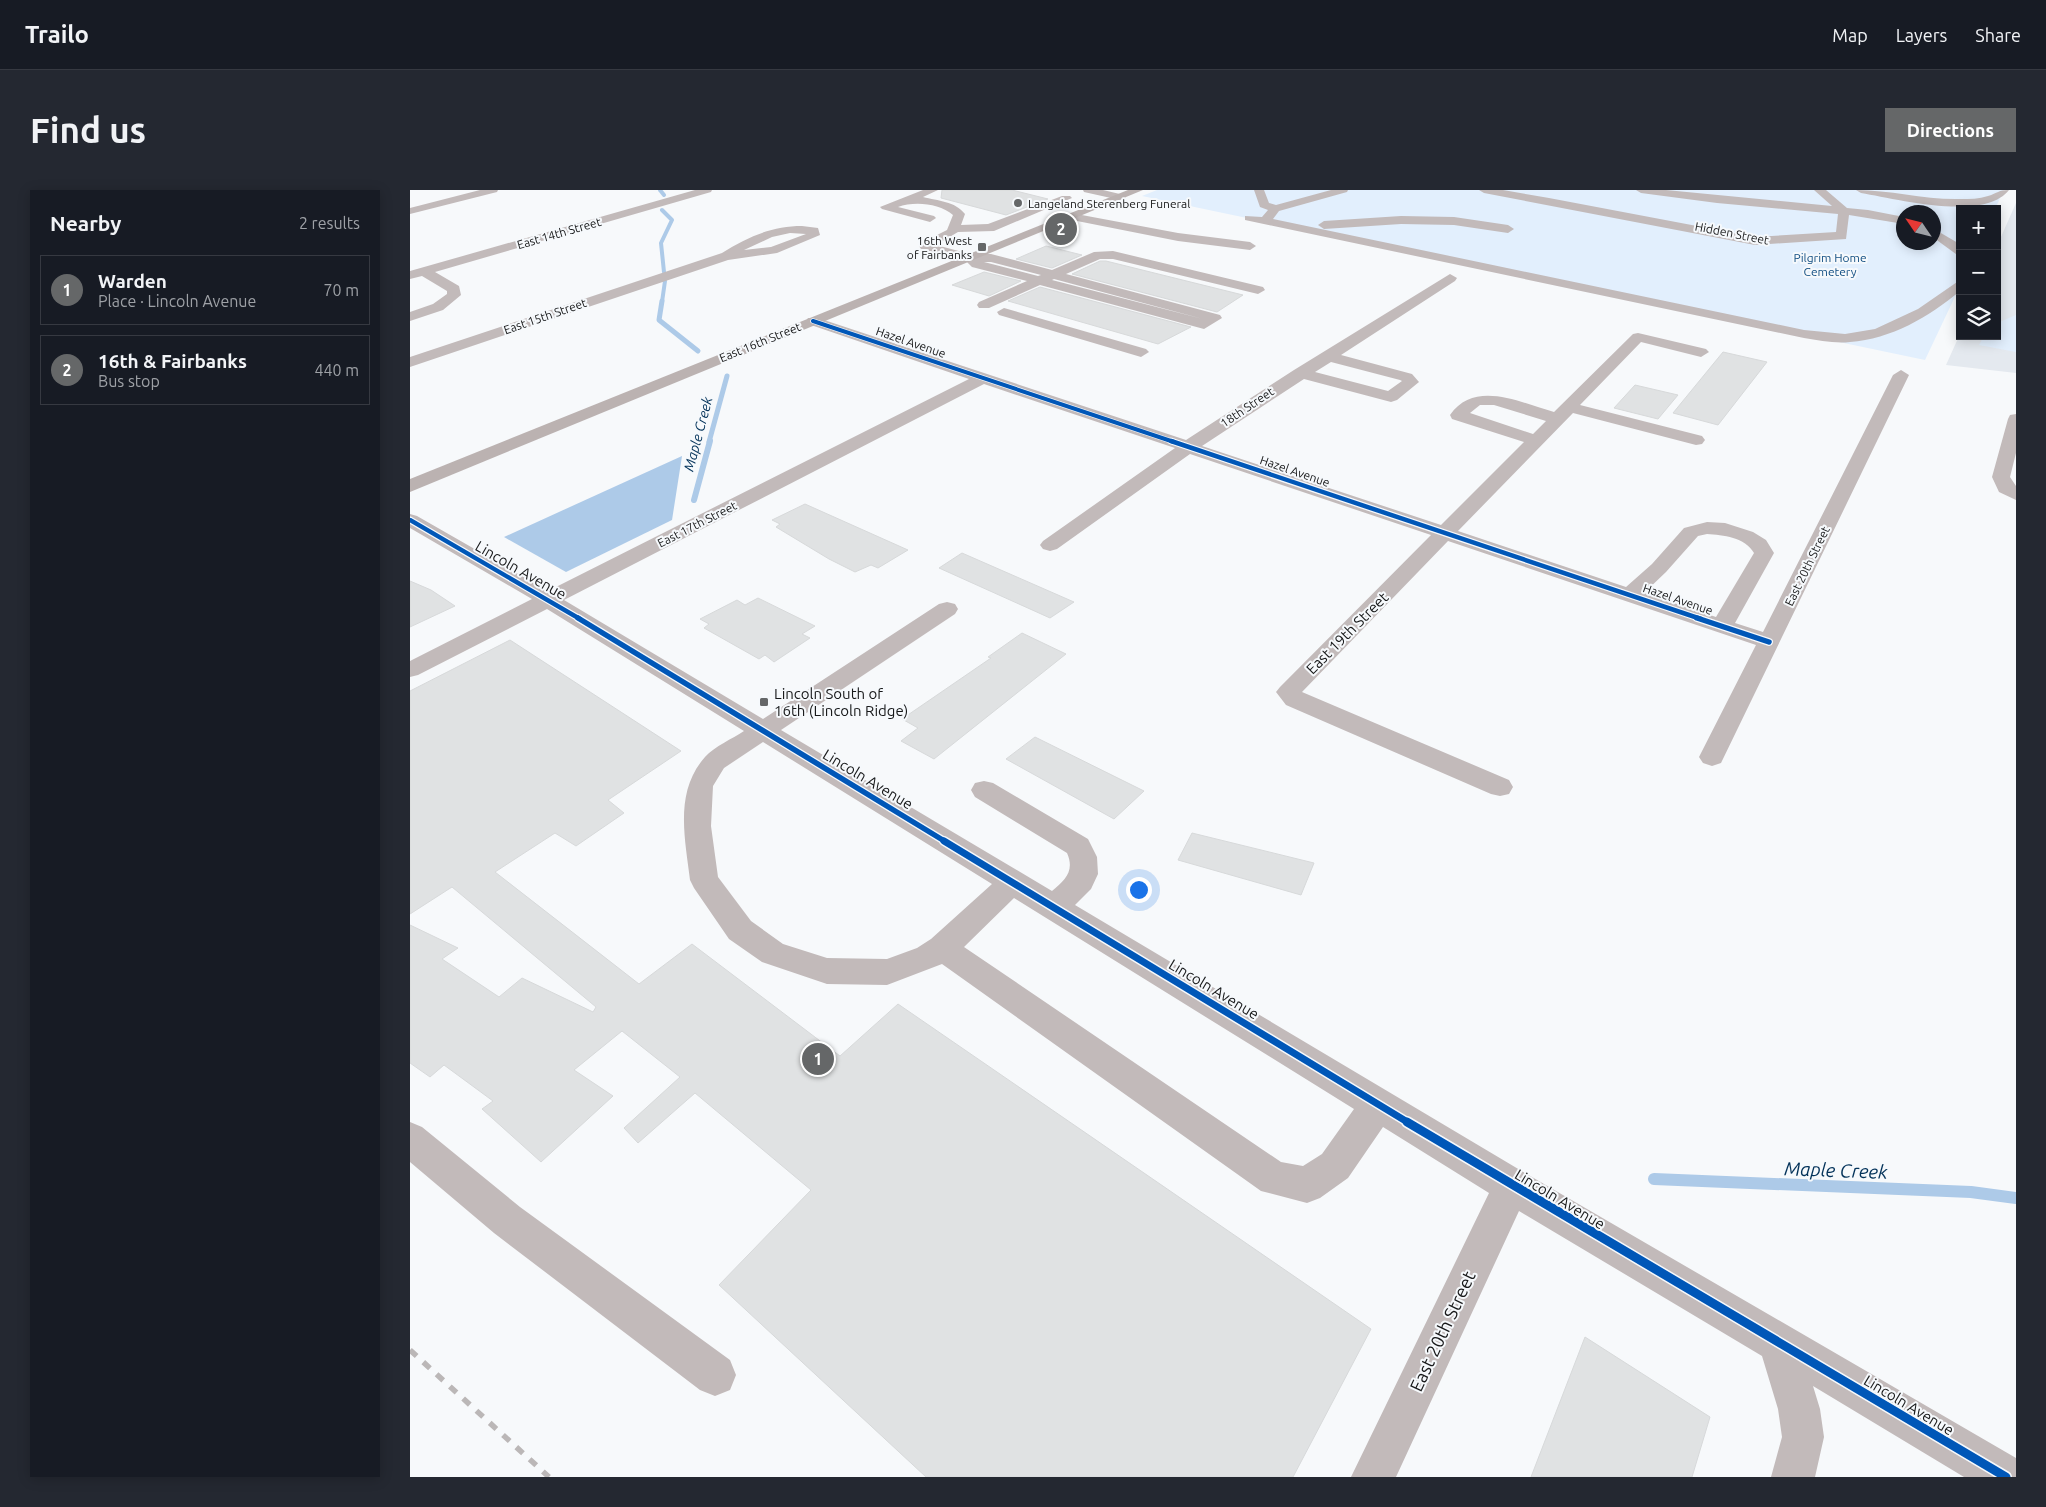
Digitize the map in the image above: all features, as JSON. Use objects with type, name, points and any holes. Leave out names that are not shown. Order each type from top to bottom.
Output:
[{"type":"main road","name":"East 16th Street","points":[[410,486],[1138,190]]},
{"type":"street","points":[[410,211],[493,190]]},
{"type":"street","name":"East 14th Street","points":[[410,275],[707,190]]},
{"type":"street","points":[[933,190],[886,207],[954,226],[990,228],[1066,198]]},
{"type":"street","points":[[1088,190],[1120,197]]},
{"type":"street","points":[[1259,190],[1264,205],[1275,209],[1343,190]]},
{"type":"street","name":"Hidden Street","points":[[1484,190],[1746,239],[1776,242],[1804,235],[1842,236]]},
{"type":"street","points":[[1532,212],[1566,190]]},
{"type":"street","points":[[1641,190],[1717,200],[1844,211],[1896,220]]},
{"type":"street","points":[[1819,190],[1844,211]]},
{"type":"street","points":[[1861,190],[1939,202],[1979,202],[1999,198],[2004,190]]},
{"type":"street","points":[[910,198],[951,207],[959,214],[954,226],[926,246],[970,258],[991,258],[1052,274],[1128,299],[1204,324],[1215,318],[1128,299],[1039,280],[977,264],[970,258]]},
{"type":"street","points":[[1265,221],[1272,216],[1275,209]]},
{"type":"street","points":[[1837,250],[1842,243],[1844,211]]},
{"type":"street","points":[[1071,217],[1178,237],[1250,246]]},
{"type":"street","points":[[1249,218],[1804,334],[1848,338],[1877,333],[1922,312],[1956,287]]},
{"type":"street","points":[[1303,229],[1319,226],[1401,220],[1454,221],[1512,226],[1494,238]]},
{"type":"street","points":[[797,228],[814,231],[814,235],[773,250],[726,256],[747,242],[785,229],[797,228]]},
{"type":"street","points":[[1941,238],[1957,250]]},
{"type":"street","points":[[1458,262],[1473,252]]},
{"type":"street","points":[[984,305],[1098,255],[1114,254],[1258,290]]},
{"type":"street","name":"East 15th Street","points":[[410,362],[726,256]]},
{"type":"street","points":[[410,317],[438,307],[454,295],[454,289],[424,271]]},
{"type":"street","points":[[1168,280],[1185,272]]},
{"type":"street","name":"18th Street","points":[[1050,545],[1188,447],[1450,278]]},
{"type":"street","points":[[1106,310],[1151,288]]},
{"type":"street","points":[[1004,312],[1141,352]]},
{"type":"street","name":"Hazel Avenue","points":[[813,321],[1769,642]]},
{"type":"street","points":[[1066,330],[1082,322]]},
{"type":"street","name":"East 19th Street","points":[[1500,787],[1295,699],[1288,692],[1447,533],[1638,337],[1701,352]]},
{"type":"street","points":[[1300,373],[1391,396],[1411,382],[1406,377],[1327,356]]},
{"type":"street","name":"East 20th Street","points":[[1712,757],[1901,375]]},
{"type":"street","name":"East 17th Street","points":[[410,670],[983,378]]},
{"type":"street","points":[[1537,441],[1458,415],[1476,400],[1495,400],[1696,440]]},
{"type":"street","points":[[2016,419],[2001,477],[2006,488],[2016,494]]},
{"type":"street","name":"Lincoln Avenue","points":[[410,520],[548,600],[1512,1186],[2006,1477]]},
{"type":"street","points":[[1629,595],[1659,568],[1691,532],[1707,528],[1725,529],[1746,536],[1759,544],[1764,553],[1722,626]]},
{"type":"street","points":[[947,609],[715,762],[700,785],[697,826],[704,880],[740,930],[773,953],[827,971],[887,972],[928,957],[942,948],[1013,882]]},
{"type":"street","points":[[984,790],[1078,846],[1086,860],[1084,878],[1054,907]]},
{"type":"street","points":[[942,948],[1274,1178],[1307,1185],[1335,1166],[1378,1104]]},
{"type":"street","points":[[410,1139],[507,1220],[715,1375]]},
{"type":"street","name":"East 20th Street","points":[[1373,1477],[1512,1186]]},
{"type":"street","points":[[1778,1342],[1799,1409],[1803,1437],[1792,1477]]},
{"type":"shaded area","points":[[2016,203],[2016,373],[1946,365],[1957,340],[2001,340],[2001,237]]},
{"type":"green space","name":"Pilgrim Home Cemetery","points":[[1157,190],[2004,190],[1997,205],[1956,205],[1956,294],[1925,360],[1142,196]]},
{"type":"green space","points":[[2016,315],[2016,352],[1979,345],[1982,340],[2001,340],[2001,321]]},
{"type":"water","points":[[682,456],[672,520],[566,572],[504,537]]},
{"type":"building","name":"Langeland Sterenberg Funeral","points":[[942,190],[1012,190],[1048,199],[1006,215],[941,198]]},
{"type":"building","points":[[1046,246],[1082,255],[1052,268],[1016,259]]},
{"type":"building","points":[[1100,261],[1243,295],[1217,312],[1072,274]]},
{"type":"building","points":[[984,272],[1021,281],[989,296],[952,285]]},
{"type":"building","points":[[1040,287],[1191,327],[1158,344],[1008,301]]},
{"type":"building","points":[[1723,352],[1767,362],[1718,425],[1673,413]]},
{"type":"building","points":[[1635,385],[1678,395],[1658,419],[1614,408]]},
{"type":"building","points":[[805,504],[908,550],[878,568],[871,565],[855,572],[829,559],[776,527],[780,524],[772,520]]},
{"type":"building","points":[[962,553],[1074,602],[1050,618],[939,568]]},
{"type":"building","points":[[410,581],[431,590],[455,606],[410,627]]},
{"type":"building","points":[[758,598],[815,626],[802,634],[810,638],[774,662],[765,655],[759,659],[704,628],[709,624],[700,619],[737,600],[745,605]]},
{"type":"building","points":[[1022,633],[1066,654],[934,759],[901,741],[918,728],[902,719],[991,658],[988,657]]},
{"type":"building","points":[[510,640],[681,751],[608,800],[624,813],[576,846],[555,833],[495,872],[639,984],[692,944],[840,1056],[898,1004],[1371,1329],[1293,1477],[926,1477],[719,1285],[811,1190],[695,1093],[638,1143],[624,1128],[680,1077],[622,1031],[574,1070],[613,1096],[541,1162],[482,1109],[493,1101],[444,1065],[430,1077],[410,1063],[410,925],[458,948],[442,959],[499,997],[522,978],[593,1012],[596,1007],[452,887],[410,914],[410,691]]},
{"type":"building","points":[[1035,737],[1144,791],[1114,819],[1006,759]]},
{"type":"building","points":[[1192,833],[1314,863],[1301,895],[1178,860]]},
{"type":"building","points":[[1585,1337],[1710,1417],[1692,1477],[1531,1477]]},
{"type":"waterway","name":"Maple Creek","points":[[660,190],[664,195]]},
{"type":"waterway","name":"Maple Creek","points":[[662,210],[672,220],[661,243],[664,272]]},
{"type":"waterway","name":"Maple Creek","points":[[662,302],[665,281]]},
{"type":"waterway","name":"Maple Creek","points":[[662,301],[659,320],[698,351]]},
{"type":"waterway","name":"Maple Creek","points":[[709,442],[727,376]]},
{"type":"waterway","name":"Maple Creek","points":[[694,500],[710,441]]},
{"type":"waterway","name":"Maple Creek","points":[[1654,1179],[1971,1192],[2016,1198]]},
{"type":"railway","points":[[410,1350],[549,1477]]},
{"type":"cycle path","points":[[813,321],[1769,642]]},
{"type":"cycle path","points":[[410,520],[548,600],[1512,1186],[2006,1477]]},
{"type":"place","name":"Langeland Sterenberg Funeral","points":[[1018,203]]},
{"type":"place","name":"16th & Fairbanks","points":[[1061,229]]},
{"type":"place","name":"16th West of Fairbanks","points":[[982,247]]},
{"type":"place","name":"Lincoln South of 16th (Lincoln Ridge)","points":[[764,702]]},
{"type":"place","name":"Warden","points":[[818,1059]]}]
